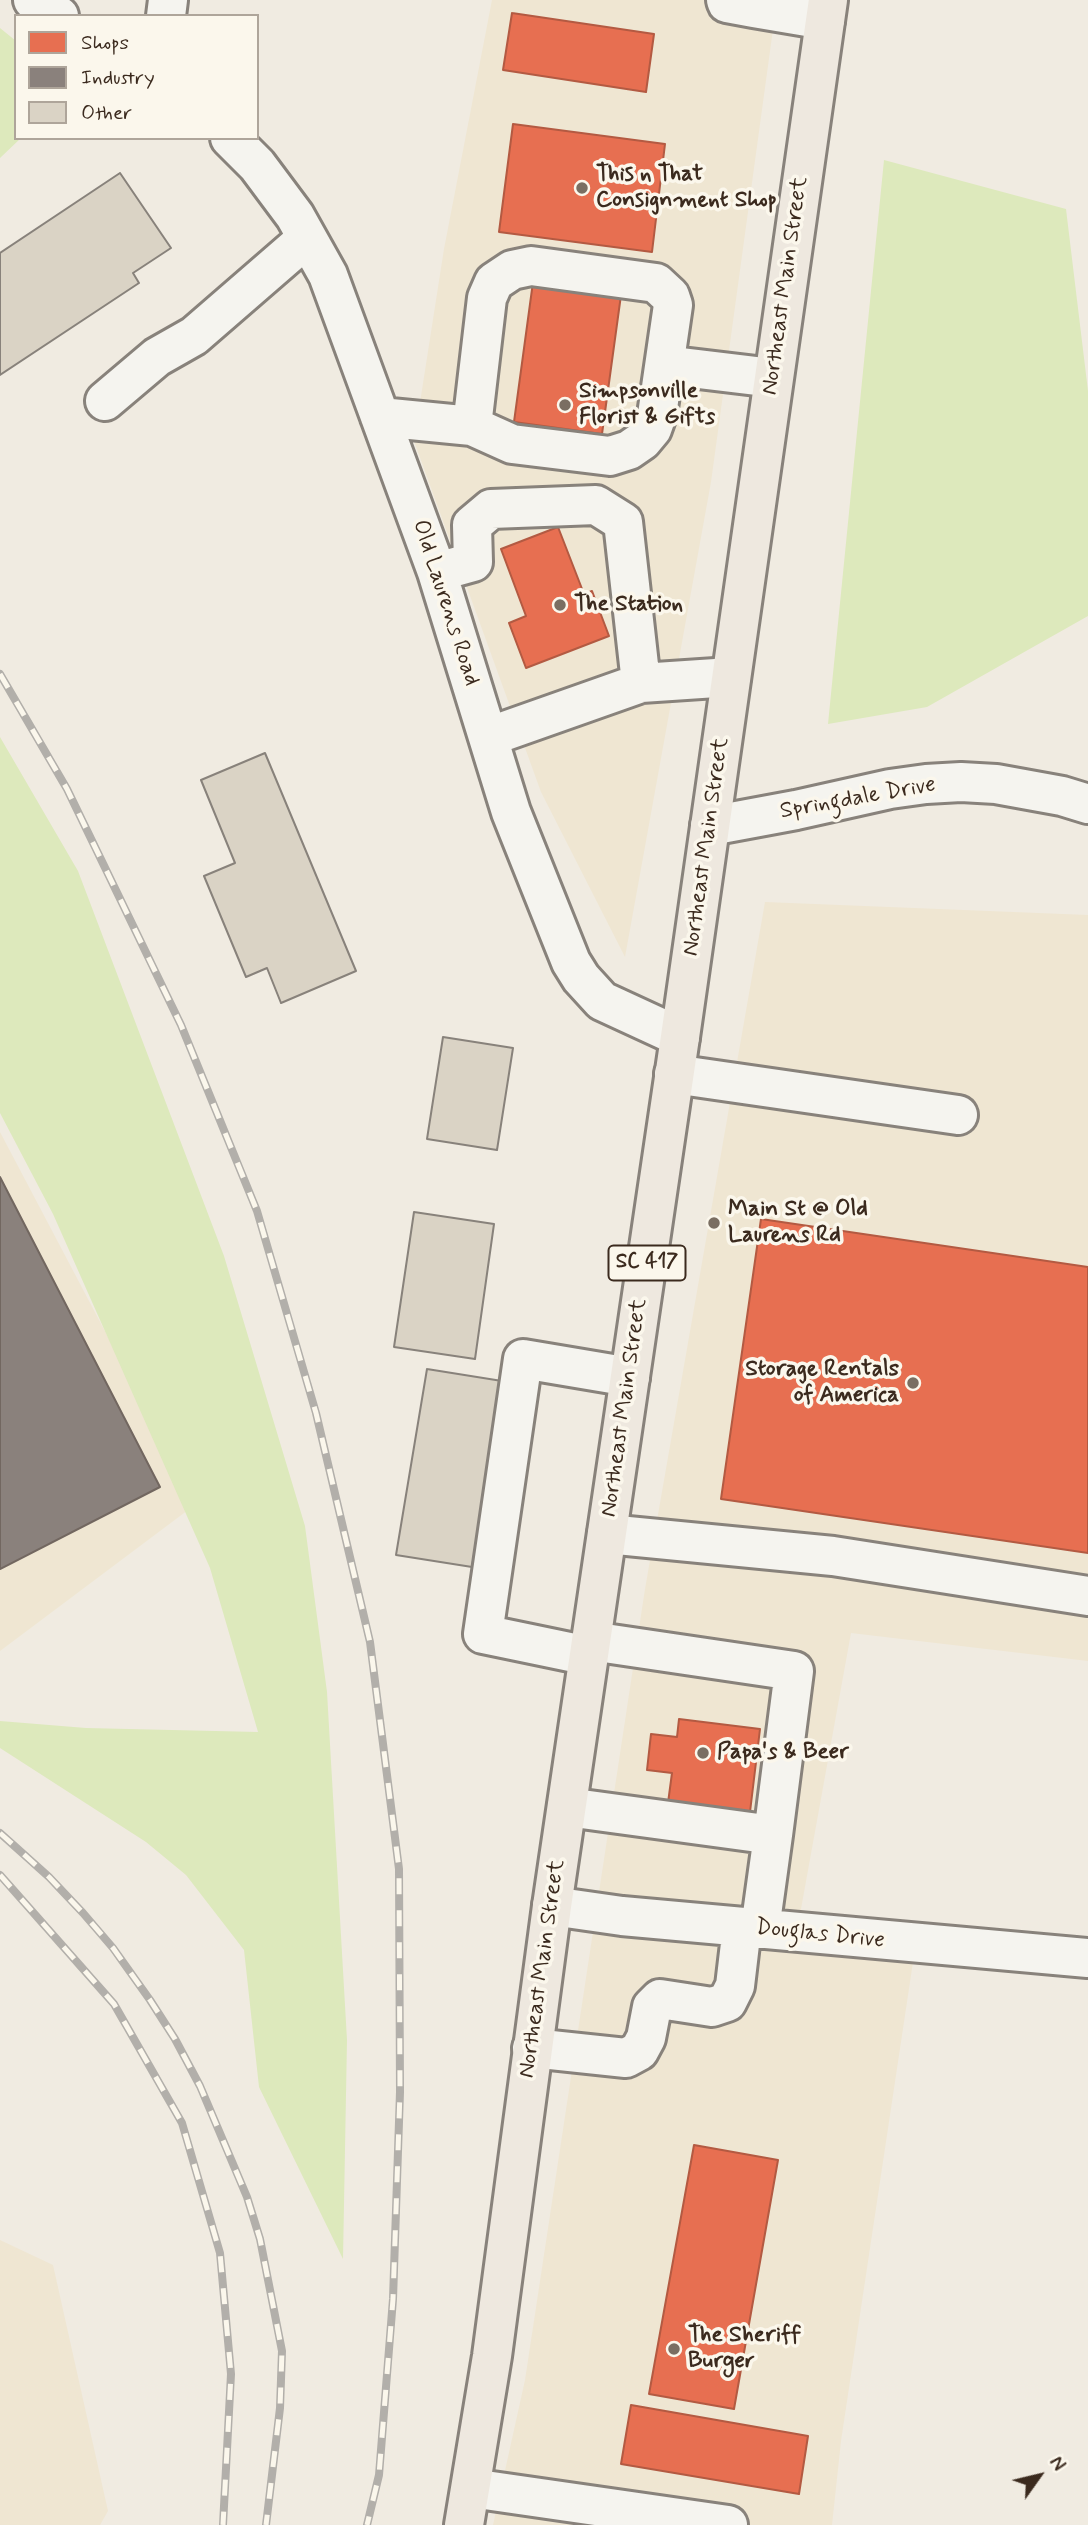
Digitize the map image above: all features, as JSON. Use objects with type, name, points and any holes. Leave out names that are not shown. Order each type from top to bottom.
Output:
[{"type":"main road","name":"Northeast Main Street","points":[[464,2525],[492,2356],[566,1807],[680,1037],[826,10]]},
{"type":"street","points":[[33,0],[57,14]]},
{"type":"street","points":[[726,0],[727,3],[754,9],[826,10]]},
{"type":"street","name":"Old Laurens Road","points":[[232,140],[257,165],[295,216],[333,288],[437,572],[532,867],[571,962],[581,978],[602,1001],[680,1037]]},
{"type":"street","points":[[105,401],[157,357],[194,336],[307,237]]},
{"type":"street","points":[[380,418],[472,426],[512,444],[610,456],[629,450],[642,441],[652,429],[657,415],[673,304],[670,296],[656,283],[531,266],[512,270],[494,282],[487,298],[472,426]]},
{"type":"street","points":[[665,366],[773,378]]},
{"type":"street","points":[[437,572],[473,562],[472,524],[491,509],[596,505],[623,522],[640,683]]},
{"type":"street","points":[[488,737],[640,683],[731,677]]},
{"type":"street","name":"Springdale Drive","points":[[710,826],[926,784],[996,784],[1062,796],[1088,804]]},
{"type":"street","points":[[674,1074],[958,1115]]},
{"type":"street","points":[[532,2048],[626,2058],[639,2051],[646,2038],[652,2007],[660,1999],[712,2007],[727,2002],[735,1986],[751,1928],[773,1835],[794,1671],[483,1634],[523,1359],[630,1377]]},
{"type":"street","points":[[607,1534],[834,1556],[1088,1597]]},
{"type":"street","points":[[566,1807],[773,1835]]},
{"type":"street","name":"Douglas Drive","points":[[552,1906],[751,1928],[1088,1958]]},
{"type":"street","points":[[471,2488],[728,2525]]},
{"type":"shaded area","points":[[492,0],[777,0],[711,482],[625,957],[541,792],[414,441],[444,249]]},
{"type":"shaded area","points":[[765,902],[1088,915],[1088,1661],[851,1633],[795,1942],[913,1962],[841,2441],[832,2525],[493,2525],[525,2380],[645,1589]]},
{"type":"shaded area","points":[[0,1132],[196,1504],[0,1651]]},
{"type":"shaded area","points":[[0,2240],[53,2265],[108,2511],[100,2525],[0,2525]]},
{"type":"green space","points":[[0,28],[14,39],[14,140],[19,140],[0,158]]},
{"type":"green space","points":[[884,160],[1066,209],[1088,391],[1088,616],[927,707],[828,724]]},
{"type":"green space","points":[[0,737],[78,871],[224,1256],[305,1526],[327,1692],[347,2040],[343,2259],[259,2087],[244,1950],[186,1875],[146,1842],[0,1748],[0,1721],[86,1728],[258,1732],[210,1568],[53,1214],[0,1113]]},
{"type":"building: Shops","points":[[512,13],[654,34],[646,92],[503,70]]},
{"type":"building: Shops","name":"This n That Consignment Shop","points":[[513,124],[665,144],[652,252],[499,232]]},
{"type":"building: Shops","points":[[533,282],[621,295],[602,434],[514,422]]},
{"type":"building: Shops","name":"The Station","points":[[558,527],[584,594],[592,591],[609,636],[526,668],[509,623],[526,616],[501,549]]},
{"type":"building: Shops","name":"Storage Rentals of America","points":[[761,1219],[1088,1267],[1088,1553],[721,1499]]},
{"type":"building: Shops","name":"Papa's & Beer","points":[[679,1719],[760,1729],[750,1812],[668,1803],[672,1773],[647,1770],[651,1734],[677,1737]]},
{"type":"building: Shops","points":[[694,2145],[778,2160],[734,2409],[649,2394]]},
{"type":"building: Shops","points":[[631,2405],[808,2436],[799,2494],[621,2464]]},
{"type":"building: Industry","points":[[0,1177],[160,1487],[0,1569]]},
{"type":"building: Other","points":[[120,173],[171,248],[133,273],[139,283],[0,375],[0,253]]},
{"type":"building: Other","points":[[265,753],[356,971],[281,1003],[267,968],[246,977],[204,876],[235,863],[201,780]]},
{"type":"building: Other","points":[[443,1037],[513,1048],[497,1150],[427,1139]]},
{"type":"building: Other","points":[[414,1212],[494,1224],[475,1359],[394,1347]]},
{"type":"building: Other","points":[[427,1369],[502,1381],[472,1567],[396,1555]]},
{"type":"railway","points":[[0,674],[67,789],[181,1025],[257,1211],[316,1413],[370,1642],[399,1869],[400,2092],[393,2299],[379,2475],[367,2525]]},
{"type":"railway","points":[[0,1833],[49,1877],[83,1913],[113,1948],[150,2000],[200,2086],[247,2197],[260,2239],[282,2351],[280,2408],[266,2525]]},
{"type":"railway","points":[[0,1875],[114,2004],[182,2123],[220,2253],[231,2374],[223,2525]]},
{"type":"place","name":"This n That Consignment Shop","points":[[582,188]]},
{"type":"place","name":"Simpsonville Florist & Gifts","points":[[565,405]]},
{"type":"place","name":"The Station","points":[[560,605]]},
{"type":"place","name":"Main St @ Old Laurens Rd","points":[[714,1223]]},
{"type":"place","name":"Storage Rentals of America","points":[[913,1383]]},
{"type":"place","name":"Papa's & Beer","points":[[703,1753]]},
{"type":"place","name":"The Sheriff Burger","points":[[674,2349]]}]
